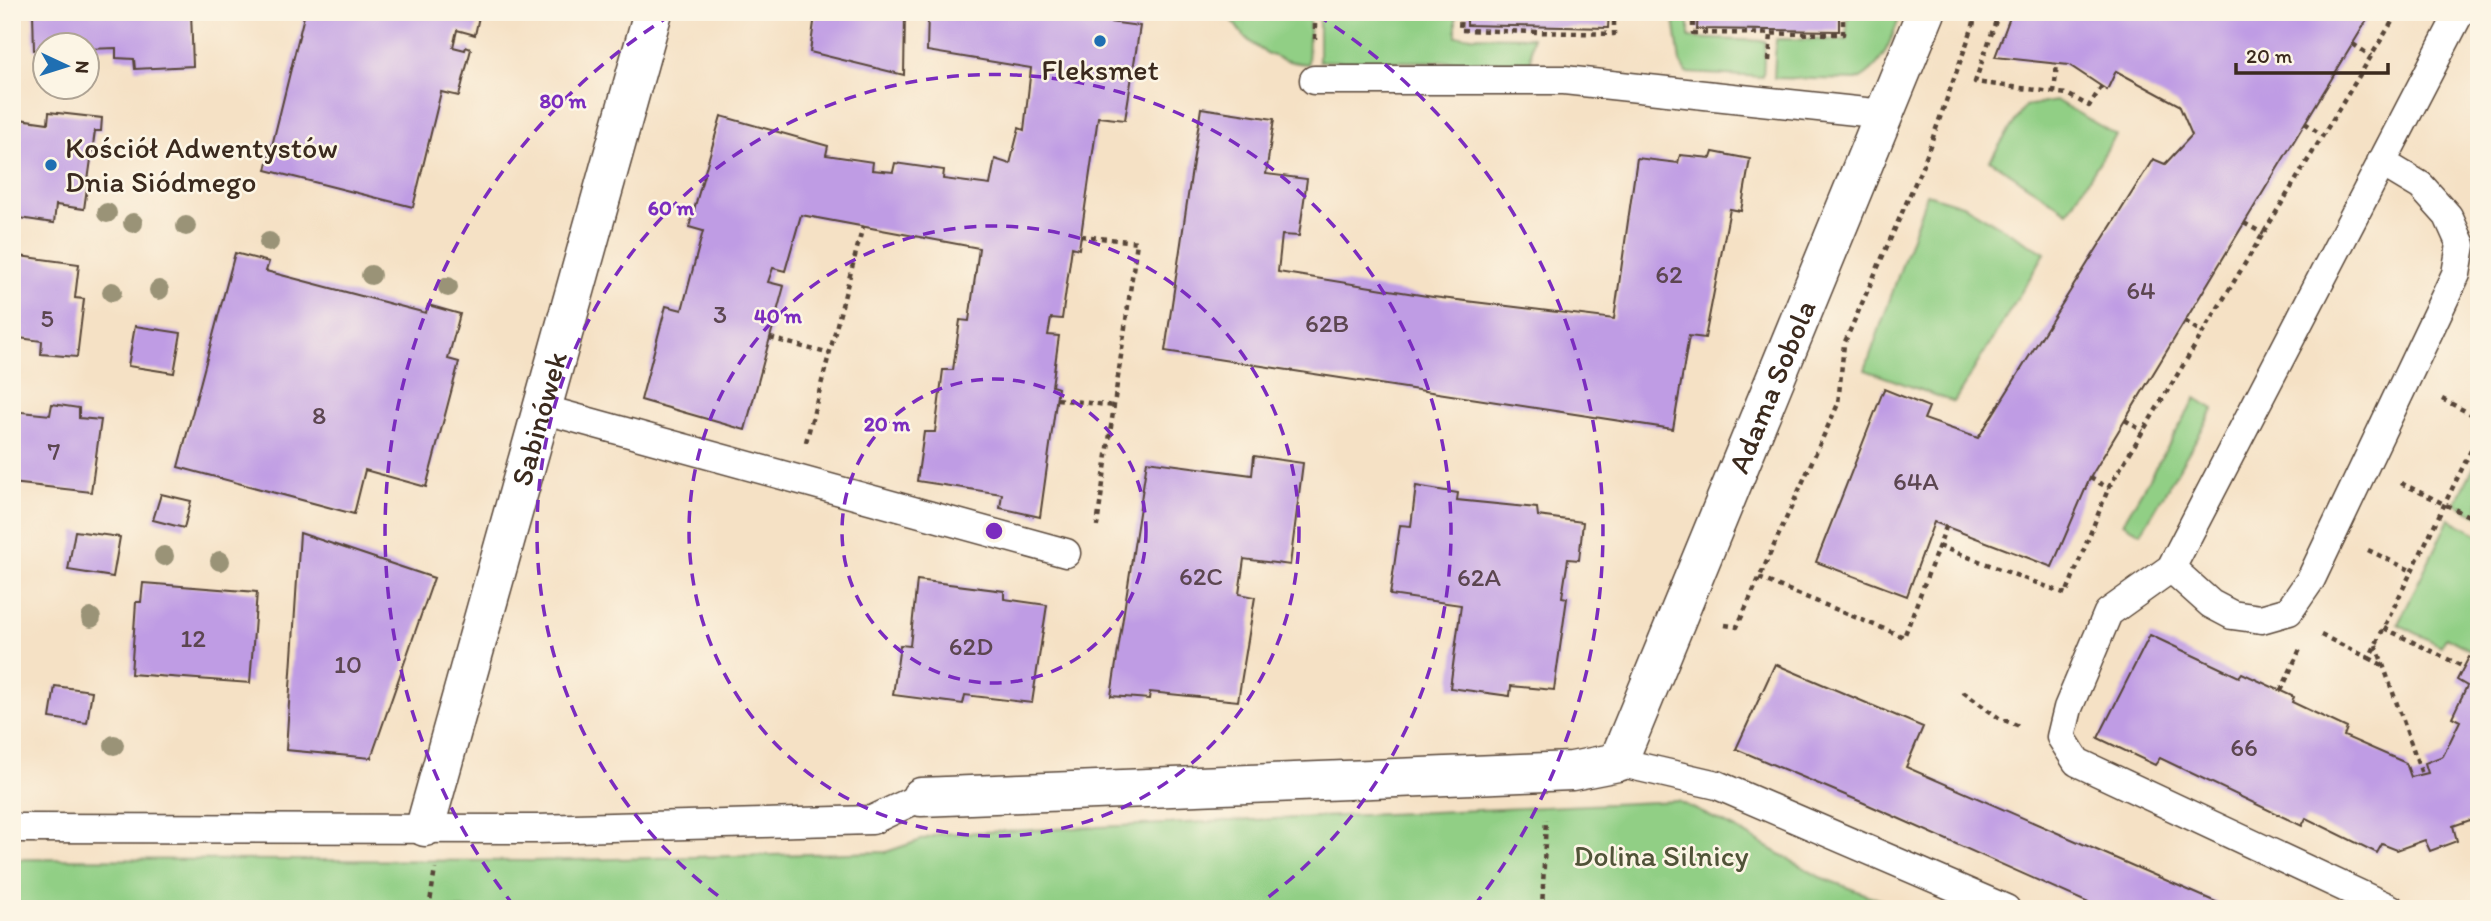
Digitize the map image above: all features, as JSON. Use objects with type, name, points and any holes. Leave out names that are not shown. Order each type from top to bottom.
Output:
[{"type":"street","name":"Sabinówek","points":[[431,843],[542,409],[653,12]]},
{"type":"street","name":"Adama Sobola","points":[[1618,762],[1926,12]]},
{"type":"street","points":[[921,797],[1558,771],[1618,762]]},
{"type":"lane","points":[[2391,909],[2077,762],[2061,737],[2068,708],[2108,613],[2171,568],[2459,12]]},
{"type":"lane","points":[[1314,80],[1564,80],[1884,114]]},
{"type":"lane","points":[[2171,568],[2211,604],[2232,615],[2262,619],[2289,611],[2311,579],[2456,274],[2461,245],[2448,216],[2421,186],[2381,162]]},
{"type":"lane","points":[[542,409],[1066,553]]},
{"type":"lane","points":[[1618,762],[1717,785],[2006,909]]},
{"type":"lane","points":[[12,828],[431,843],[536,829],[872,820],[921,797]]},
{"type":"path","points":[[1461,12],[1460,30],[1614,34],[1614,12]]},
{"type":"path","points":[[1693,12],[1693,33],[1771,34],[1843,34],[1843,12]]},
{"type":"path","points":[[1737,627],[1838,404],[1844,345],[1923,165],[1976,12]]},
{"type":"path","points":[[1999,12],[1975,82],[2067,94],[2089,106],[2102,86]]},
{"type":"path","points":[[1939,546],[2066,594],[2109,488],[2399,12]]},
{"type":"path","points":[[1769,67],[1771,34]]},
{"type":"path","points":[[2353,44],[2371,56]]},
{"type":"path","points":[[2054,93],[2057,63]]},
{"type":"path","points":[[2305,123],[2323,136]]},
{"type":"path","points":[[2244,223],[2264,234]]},
{"type":"path","points":[[796,479],[863,226]]},
{"type":"path","points":[[1066,553],[1083,550],[1095,537],[1137,242],[1081,236]]},
{"type":"path","points":[[2185,321],[2203,332]]},
{"type":"path","points":[[771,338],[830,354]]},
{"type":"path","points":[[1057,399],[1114,406]]},
{"type":"path","points":[[2125,420],[2143,431]]},
{"type":"path","points":[[2369,658],[2479,434]]},
{"type":"path","points":[[2090,478],[2109,488]]},
{"type":"path","points":[[2444,504],[2479,521]]},
{"type":"path","points":[[1759,578],[1904,637],[1946,527]]},
{"type":"path","points":[[2279,614],[2384,666]]},
{"type":"path","points":[[2384,628],[2464,667]]},
{"type":"path","points":[[2281,691],[2309,629]]},
{"type":"path","points":[[2376,645],[2422,774]]},
{"type":"path","points":[[1963,692],[1999,718],[2034,731]]},
{"type":"path","points":[[1542,909],[1546,816]]},
{"type":"path","points":[[429,909],[431,843]]},
{"type":"green space","points":[[1228,12],[1310,12],[1308,64],[1283,59],[1260,50],[1242,34]]},
{"type":"green space","points":[[1319,12],[1456,12],[1456,36],[1532,37],[1531,62],[1319,61]]},
{"type":"green space","points":[[1673,12],[1689,12],[1689,38],[1765,41],[1763,77],[1686,73],[1680,62]]},
{"type":"green space","points":[[1848,12],[1902,12],[1886,51],[1874,67],[1857,80],[1774,78],[1776,39],[1846,40]]},
{"type":"green space","points":[[2057,101],[2116,135],[2068,212],[1990,160],[2025,106]]},
{"type":"green space","points":[[1927,194],[1965,206],[2045,253],[1954,402],[1865,370]]},
{"type":"green space","points":[[2196,398],[2214,409],[2141,533],[2123,523]]},
{"type":"green space","points":[[2479,457],[2479,516],[2455,504]]},
{"type":"green space","points":[[2449,519],[2479,535],[2479,631],[2470,650],[2446,637],[2441,646],[2398,624]]},
{"type":"green space","name":"Dolina Silnicy","points":[[1678,801],[1736,829],[1820,877],[1904,909],[12,909],[12,859],[534,861],[886,852],[939,834]]},
{"type":"building","points":[[33,12],[191,12],[193,66],[135,69],[134,59],[116,58],[116,48],[102,48],[102,32],[34,32]]},
{"type":"building","points":[[305,12],[480,12],[475,35],[457,30],[453,47],[471,49],[459,96],[441,92],[413,207],[266,170]]},
{"type":"building","points":[[786,12],[905,12],[904,75],[810,52],[815,15],[786,15]]},
{"type":"building","points":[[928,12],[1034,12],[1140,26],[1125,120],[1098,117],[1079,249],[1072,247],[1062,319],[1051,318],[1048,335],[1059,336],[1052,386],[1058,388],[1040,517],[1000,508],[1002,494],[917,481],[924,432],[935,432],[943,370],[953,370],[960,320],[969,321],[979,248],[801,215],[785,271],[773,268],[768,282],[784,286],[745,430],[641,400],[666,306],[682,310],[703,231],[689,227],[721,116],[828,146],[826,155],[873,162],[872,170],[893,172],[895,163],[944,170],[943,179],[990,185],[995,159],[1010,164],[1019,128],[1024,130],[1031,68],[927,51]]},
{"type":"building","points":[[1467,12],[1609,12],[1608,28],[1467,25]]},
{"type":"building","points":[[1698,12],[1839,12],[1839,31],[1697,29]]},
{"type":"building","points":[[2012,12],[2372,12],[2090,478],[2052,567],[1934,522],[1907,596],[1816,562],[1884,389],[1929,407],[1924,419],[1978,438],[2153,159],[2165,164],[2192,135],[2179,105],[2116,71],[2107,90],[2069,65],[1995,57]]},
{"type":"building","points":[[1201,108],[1274,119],[1266,174],[1307,179],[1299,236],[1282,235],[1278,272],[1433,297],[1614,319],[1637,158],[1678,163],[1680,155],[1711,158],[1713,152],[1750,159],[1741,211],[1730,209],[1705,338],[1689,336],[1673,429],[1165,351]]},
{"type":"building","name":"Kościół Adwentystów Dnia Siódmego","points":[[49,112],[102,118],[101,131],[95,131],[84,209],[56,205],[54,223],[12,217],[12,118],[48,123]]},
{"type":"building","points":[[235,253],[269,262],[266,271],[426,313],[428,305],[460,314],[448,359],[459,362],[426,487],[365,470],[354,514],[178,467]]},
{"type":"building","points":[[12,255],[79,264],[75,298],[84,299],[77,357],[41,354],[42,341],[12,337]]},
{"type":"building","points":[[135,326],[181,333],[174,373],[128,366]]},
{"type":"building","points":[[52,404],[79,408],[79,418],[101,420],[91,492],[12,483],[12,411],[50,415]]},
{"type":"building","points":[[1254,456],[1303,463],[1290,565],[1244,559],[1239,594],[1255,597],[1238,701],[1150,692],[1149,699],[1111,696],[1147,461],[1252,475]]},
{"type":"building","points":[[1416,486],[1458,493],[1457,500],[1537,508],[1538,516],[1583,522],[1579,560],[1568,559],[1562,597],[1567,598],[1554,690],[1511,686],[1510,696],[1450,688],[1461,605],[1390,595],[1400,525],[1411,526]]},
{"type":"building","points":[[161,494],[191,501],[184,528],[153,520]]},
{"type":"building","points":[[75,531],[120,537],[113,577],[68,570]]},
{"type":"building","points":[[300,533],[434,578],[371,758],[286,750]]},
{"type":"building","points":[[917,580],[1004,591],[1004,599],[1047,605],[1032,703],[965,695],[963,704],[893,695],[900,645],[910,646]]},
{"type":"building","points":[[143,583],[257,592],[250,683],[131,674],[136,602],[141,602]]},
{"type":"building","points":[[2150,635],[2239,677],[2242,673],[2294,697],[2292,702],[2347,728],[2344,736],[2406,763],[2411,777],[2428,773],[2425,763],[2443,756],[2460,721],[2452,717],[2467,686],[2457,680],[2469,657],[2479,662],[2479,817],[2453,826],[2457,841],[2430,851],[2425,840],[2397,850],[2382,844],[2377,853],[2306,818],[2302,826],[2160,758],[2155,765],[2098,738]]},
{"type":"building","points":[[1775,664],[1923,727],[1906,767],[2232,909],[2102,909],[1736,749]]},
{"type":"building","points":[[55,686],[92,691],[87,723],[50,718]]},
{"type":"place","name":"Fleksmet","points":[[1100,41]]},
{"type":"place","name":"Kościół Adwentystów Dnia Siódmego","points":[[51,165]]}]
